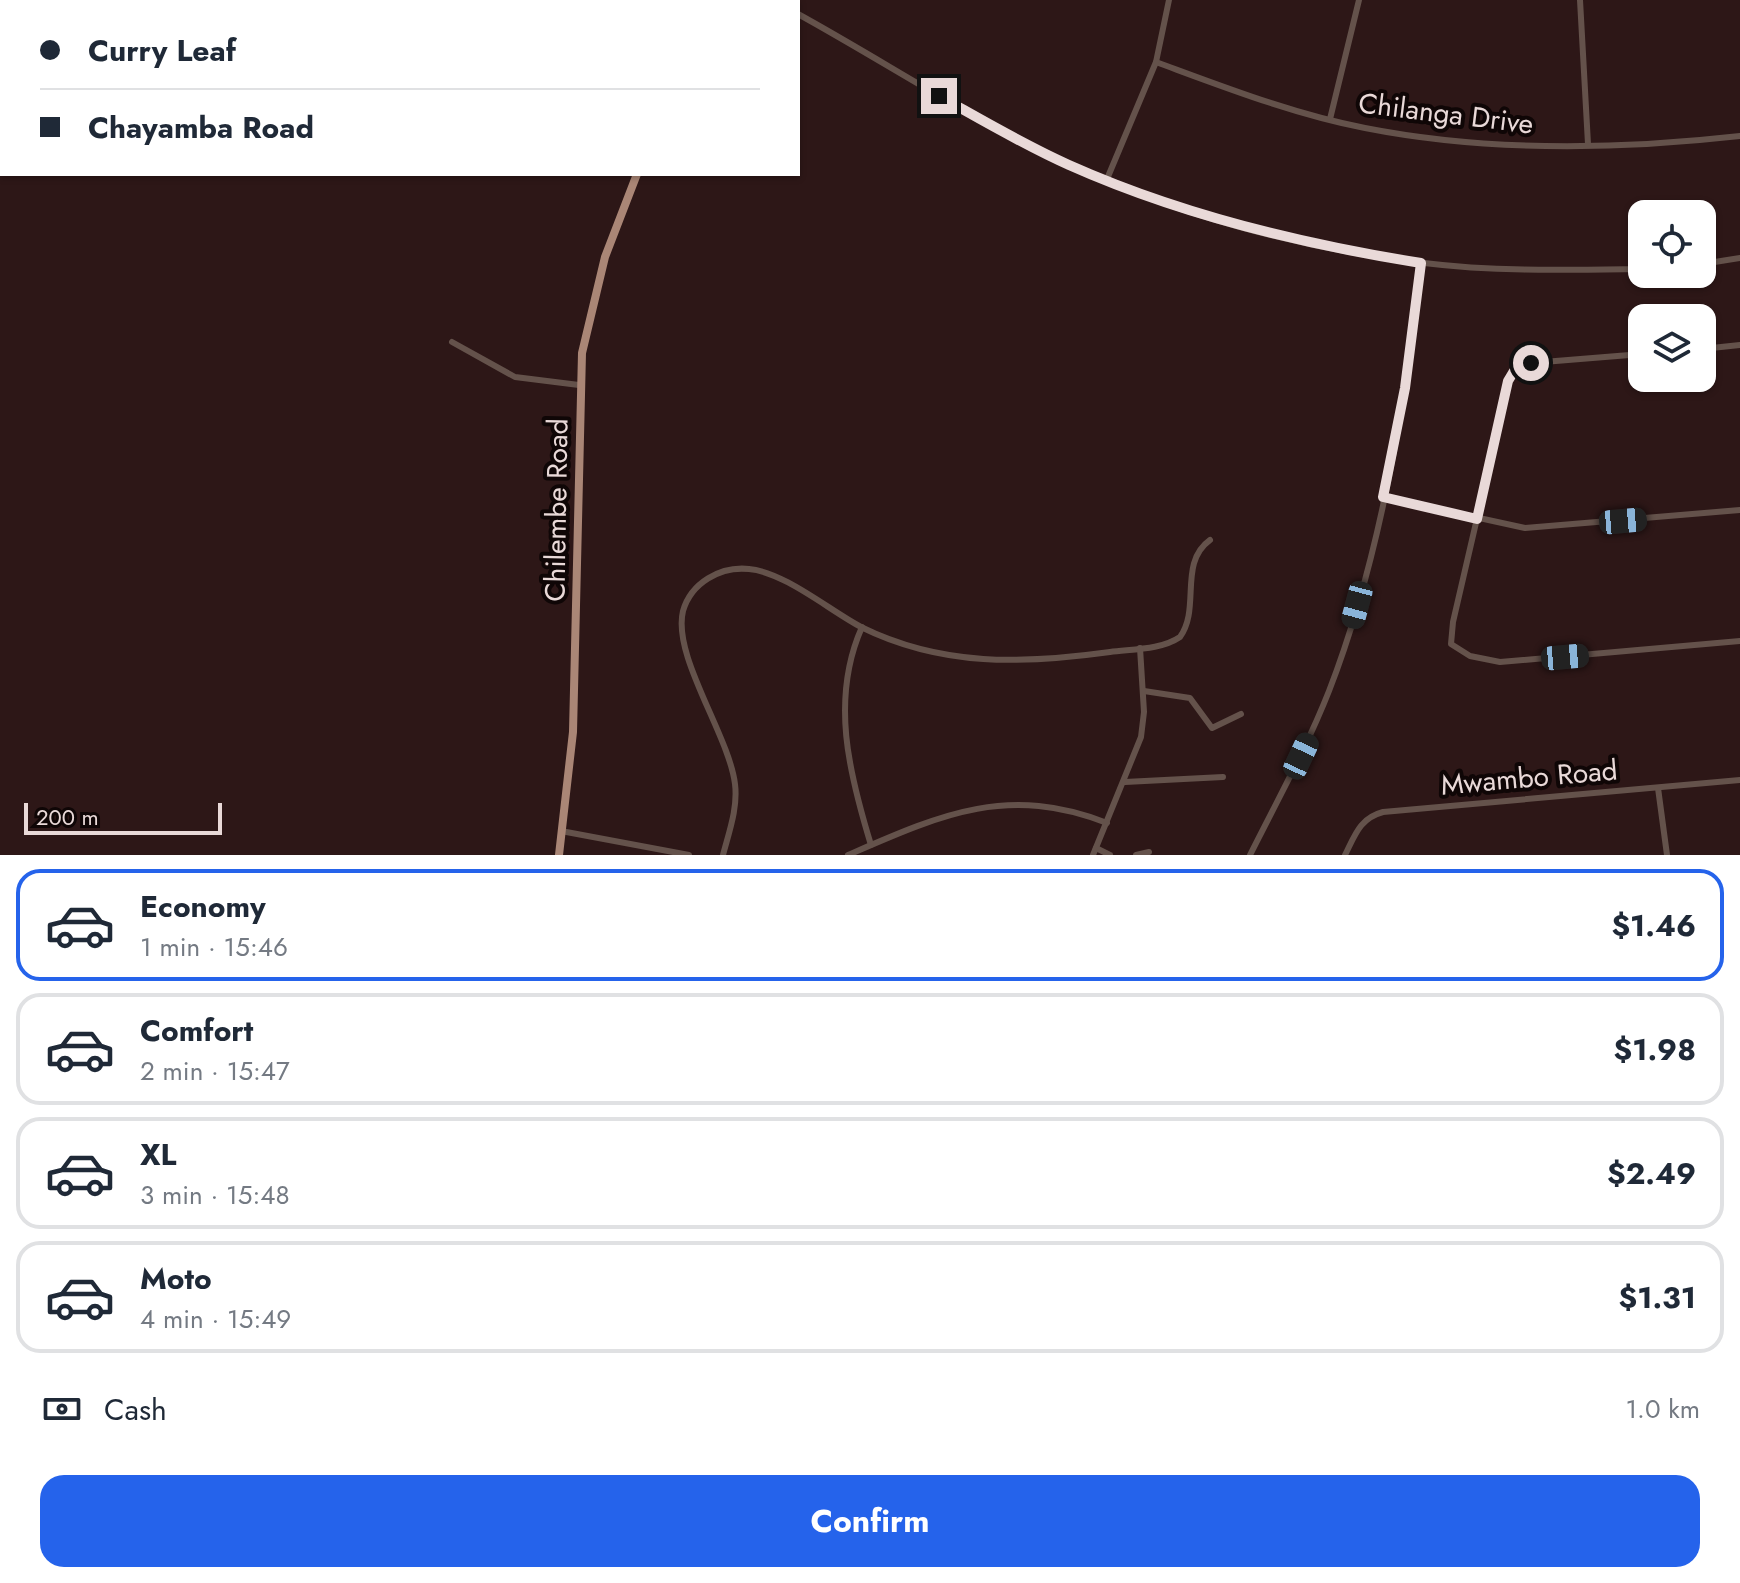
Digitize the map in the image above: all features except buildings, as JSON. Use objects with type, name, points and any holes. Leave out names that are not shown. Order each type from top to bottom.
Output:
[{"type":"main road","name":"Chilembe Road","points":[[559,855],[573,732],[579,385],[596,289],[636,176]]},
{"type":"street","points":[[1107,179],[1156,62],[1169,0]]},
{"type":"street","points":[[1330,119],[1359,0]]},
{"type":"street","points":[[1580,0],[1588,144]]},
{"type":"street","points":[[800,15],[1024,143],[1181,207],[1262,231],[1347,251],[1421,263],[1537,270],[1628,269]]},
{"type":"street","name":"Chilanga Drive","points":[[1156,62],[1241,93],[1330,119],[1397,134],[1513,145],[1740,136]]},
{"type":"street","points":[[1716,262],[1740,258]]},
{"type":"street","points":[[1250,855],[1301,756],[1334,677],[1363,583],[1405,388],[1421,263]]},
{"type":"street","points":[[452,342],[515,377],[579,385]]},
{"type":"street","points":[[1716,348],[1740,345]]},
{"type":"street","points":[[1628,355],[1531,363],[1514,371],[1506,388],[1451,644],[1460,652],[1500,662],[1740,641]]},
{"type":"street","points":[[1383,497],[1477,519],[1539,528],[1740,510]]},
{"type":"street","points":[[723,855],[734,810],[734,780],[682,636],[682,616],[691,594],[715,574],[732,569],[760,571],[862,627],[917,649],[999,663],[1174,642],[1184,632],[1195,555],[1210,540]]},
{"type":"street","points":[[862,627],[847,671],[844,723],[847,760],[871,845]]},
{"type":"street","points":[[1110,855],[1095,851],[1125,782],[1143,728],[1140,648]]},
{"type":"street","points":[[1144,691],[1190,698],[1212,728],[1241,714]]},
{"type":"street","points":[[1125,782],[1223,777]]},
{"type":"street","name":"Mwambo Road","points":[[1345,855],[1359,826],[1370,816],[1383,812],[1740,780]]},
{"type":"street","points":[[1658,788],[1667,855]]},
{"type":"street","points":[[848,855],[954,812],[998,804],[1031,804],[1077,811],[1107,823]]},
{"type":"street","points":[[561,831],[689,855]]},
{"type":"street","points":[[1136,855],[1149,852]]},
{"type":"route","points":[[939,96],[1071,166],[1181,207],[1304,242],[1421,263],[1405,388],[1383,497],[1477,519],[1508,381],[1514,371],[1531,363]]}]
